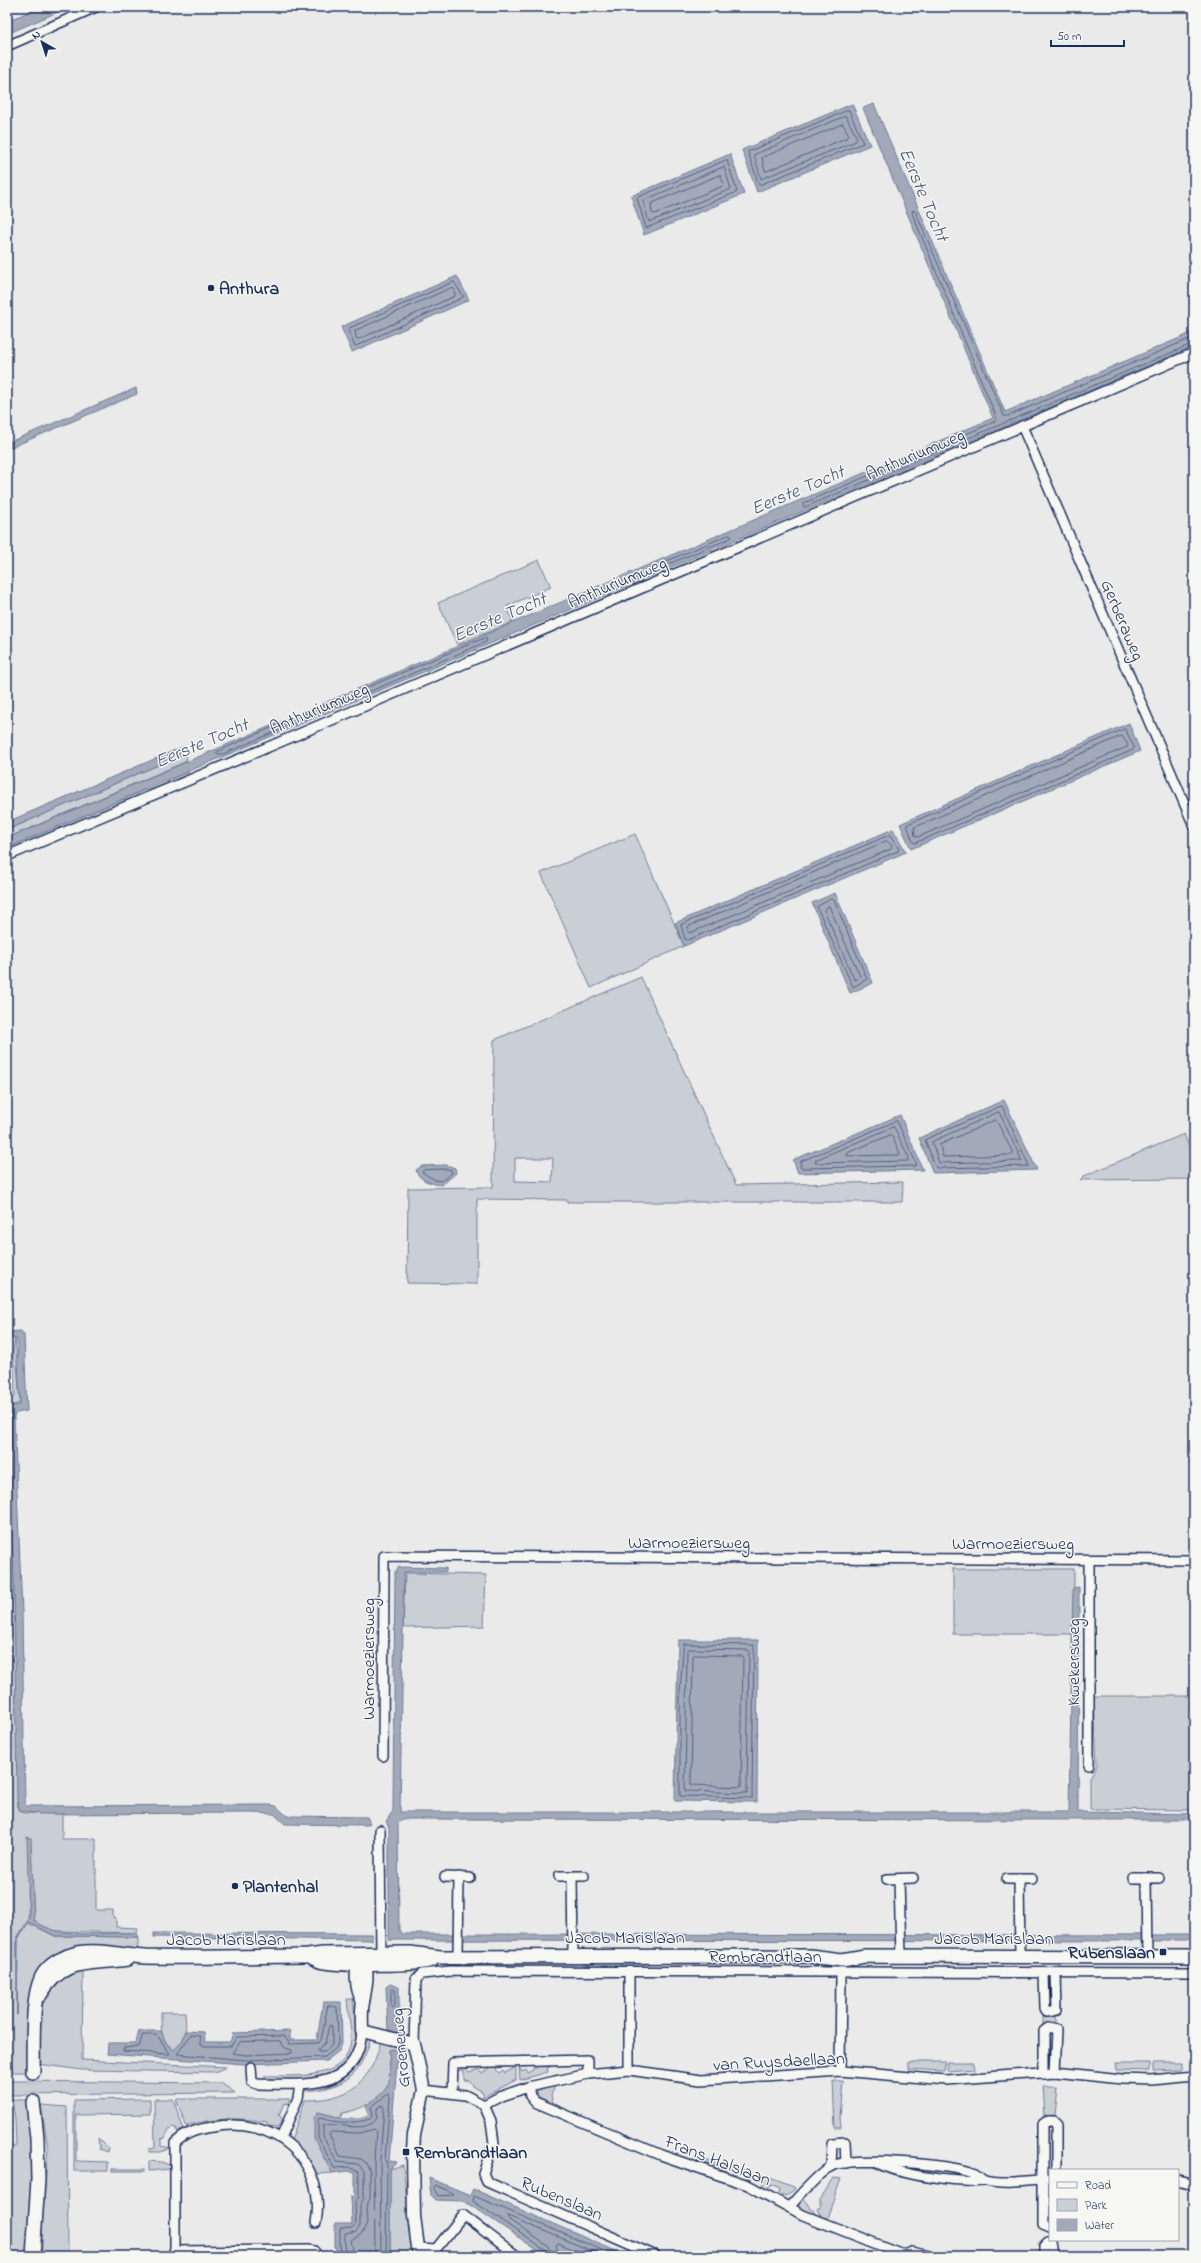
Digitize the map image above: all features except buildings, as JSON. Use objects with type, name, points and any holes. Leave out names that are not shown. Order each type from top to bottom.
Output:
[{"type":"main road","name":"Jacob Marislaan","points":[[33,2072],[37,1990],[41,1978],[49,1967],[61,1965],[72,1954],[90,1952],[145,1957],[308,1956],[323,1954],[362,1960],[381,1958],[428,1961],[440,1956],[573,1949],[810,1956],[842,1960],[901,1950],[1147,1951],[1194,1957]]},
{"type":"main road","points":[[33,2102],[37,2138],[38,2180],[34,2256]]},
{"type":"street","points":[[7,46],[96,7]]},
{"type":"street","name":"Anthuriumweg","points":[[7,856],[309,730],[1194,353]]},
{"type":"street","name":"Gerberaweg","points":[[1022,426],[1194,826]]},
{"type":"street","name":"Warmoeziersweg","points":[[383,1756],[384,1556],[1194,1560]]},
{"type":"street","name":"Kwekersweg","points":[[1089,1560],[1089,1765]]},
{"type":"street","points":[[380,1830],[381,1958]]},
{"type":"street","points":[[559,1876],[584,1876]]},
{"type":"street","points":[[572,1876],[573,1949]]},
{"type":"street","points":[[445,1877],[470,1878]]},
{"type":"street","points":[[458,1955],[459,1877]]},
{"type":"street","points":[[887,1879],[913,1878]]},
{"type":"street","points":[[1133,1878],[1159,1878]]},
{"type":"street","points":[[1146,1878],[1147,1951]]},
{"type":"street","points":[[899,1879],[901,1950]]},
{"type":"street","points":[[1006,1879],[1032,1879]]},
{"type":"street","points":[[1019,1879],[1020,1951]]},
{"type":"street","points":[[251,2067],[252,2082],[257,2084],[300,2084],[330,2081],[352,2064],[358,2054],[362,2031],[363,2002],[357,1992],[362,1960]]},
{"type":"street","name":"Rembrandtlaan","points":[[416,1979],[422,1974],[450,1971],[1194,1973]]},
{"type":"street","points":[[629,1972],[629,2070]]},
{"type":"street","points":[[840,2071],[841,1972]]},
{"type":"street","points":[[1044,1973],[1045,2008],[1048,2012],[1057,2010],[1056,1973]]},
{"type":"street","name":"Groeneweg","points":[[416,1979],[414,2044],[424,2090],[414,2135],[413,2152],[414,2216],[419,2252]]},
{"type":"street","points":[[1044,2073],[1044,2031],[1048,2028],[1056,2030],[1055,2072]]},
{"type":"street","points":[[362,2031],[414,2044]]},
{"type":"street","points":[[452,2092],[453,2063],[588,2060],[588,2074]]},
{"type":"street","name":"van Ruysdaellaan","points":[[484,2105],[499,2097],[528,2087],[588,2074],[629,2070],[701,2080],[840,2071],[946,2080],[1055,2072],[1122,2079],[1151,2080],[1194,2076]]},
{"type":"street","points":[[281,2138],[298,2098],[300,2084]]},
{"type":"street","name":"Frans Halslaan","points":[[528,2087],[530,2096],[541,2104],[661,2155],[748,2185],[790,2206],[803,2215],[905,2255],[912,2252],[929,2256]]},
{"type":"street","points":[[424,2090],[452,2092],[475,2098],[484,2105]]},
{"type":"street","name":"Rubenslaan","points":[[484,2105],[492,2121],[494,2143],[483,2174],[487,2182],[656,2256]]},
{"type":"street","points":[[1049,2226],[1043,2223],[1046,2181],[1043,2124],[1047,2121],[1052,2121],[1056,2126],[1056,2169]]},
{"type":"street","points":[[316,2223],[318,2199],[310,2170],[302,2157],[281,2138],[265,2130],[247,2126],[226,2124],[201,2129],[184,2135],[175,2144],[175,2253],[308,2250],[314,2251],[317,2256]]},
{"type":"street","points":[[831,2167],[832,2144],[845,2142],[846,2163]]},
{"type":"street","points":[[790,2206],[801,2193],[831,2167],[846,2163],[879,2163],[891,2161],[930,2165],[976,2174],[985,2181],[1046,2181]]},
{"type":"street","points":[[1180,2183],[1194,2185]]},
{"type":"street","points":[[419,2252],[436,2249],[463,2215],[517,2256]]},
{"type":"street","points":[[1044,2256],[1044,2246],[1048,2242],[1052,2242],[1054,2256]]},
{"type":"green space","points":[[539,560],[551,587],[507,606],[513,622],[457,645],[438,603]]},
{"type":"green space","points":[[186,753],[187,761],[7,838],[7,830]]},
{"type":"green space","points":[[188,772],[189,774],[7,851],[7,848]]},
{"type":"green space","points":[[635,834],[684,946],[591,988],[541,873]]},
{"type":"green space","points":[[641,977],[736,1185],[903,1182],[902,1202],[567,1202],[567,1200],[477,1199],[477,1284],[407,1283],[408,1188],[493,1187],[494,1040]],"holes":[[[515,1158],[553,1158],[552,1182],[515,1181]]]},
{"type":"green space","points":[[1184,1134],[1194,1159],[1194,1179],[1080,1180],[1084,1176]]},
{"type":"green space","points":[[15,1337],[20,1403],[8,1407],[7,1410],[7,1399],[15,1396],[13,1352]]},
{"type":"green space","points":[[7,1410],[14,1581],[18,1807],[20,1811],[24,1813],[62,1814],[62,1839],[96,1839],[96,1910],[113,1910],[113,1917],[116,1918],[116,1927],[138,1928],[137,1933],[54,1931],[39,1924],[32,1917],[29,1837],[28,1923],[55,1936],[138,1937],[138,1947],[135,1950],[103,1949],[31,1999],[26,2072],[12,2072],[12,2067],[9,2067]],"holes":[[[24,1927],[18,1939],[17,2015],[17,1944],[18,1936]]]},
{"type":"green space","points":[[953,1569],[1074,1569],[1074,1634],[953,1634]]},
{"type":"green space","points":[[405,1573],[486,1575],[484,1626],[403,1628]]},
{"type":"green space","points":[[1094,1696],[1194,1696],[1194,1810],[1090,1809],[1090,1777],[1097,1766]]},
{"type":"green space","points":[[562,1961],[802,1962],[797,1967],[794,1967],[790,1963],[757,1964],[755,1967],[751,1964],[724,1964],[718,1967],[715,1964],[678,1964],[674,1969],[668,1962],[644,1964],[640,1968],[623,1967],[618,1963],[592,1963],[585,1967],[583,1963],[562,1963]]},
{"type":"green space","points":[[83,1967],[82,2060],[226,2067],[215,2072],[82,2070],[37,2064],[40,2020],[46,1994],[57,1981],[73,1971]]},
{"type":"green space","points":[[347,1999],[353,1999],[356,2039],[353,2054],[345,2065],[335,2072],[322,2077],[293,2080],[265,2080],[265,2076],[291,2076],[318,2073],[331,2069],[341,2063],[348,2053],[351,2039]]},
{"type":"green space","points":[[161,2012],[185,2012],[186,2028],[184,2037],[179,2046],[174,2050],[166,2042],[162,2033]]},
{"type":"green space","points":[[1043,2015],[1051,2017],[1055,2015],[1055,2026],[1043,2026]]},
{"type":"green space","points":[[365,2037],[371,2038],[367,2051],[355,2071],[348,2078],[339,2084],[329,2087],[303,2091],[311,2088],[333,2085],[341,2081],[357,2062]]},
{"type":"green space","points":[[381,2040],[398,2045],[398,2050],[389,2050],[391,2074],[388,2088],[377,2099],[363,2107],[342,2113],[341,2118],[318,2112],[322,2154],[332,2173],[317,2174],[301,2149],[291,2140],[305,2100],[334,2097],[346,2093],[356,2086],[364,2078],[371,2067],[377,2055]]},
{"type":"green space","points":[[908,2062],[945,2062],[944,2071],[908,2069]]},
{"type":"green space","points":[[947,2062],[974,2062],[975,2069],[947,2071]]},
{"type":"green space","points":[[1116,2063],[1149,2063],[1149,2071],[1117,2070]]},
{"type":"green space","points":[[1153,2063],[1181,2063],[1181,2070],[1153,2071]]},
{"type":"green space","points":[[470,2066],[466,2068],[469,2072],[480,2069],[482,2073],[493,2066],[500,2066],[496,2069],[499,2073],[503,2070],[505,2073],[516,2067],[516,2080],[483,2097],[483,2092],[474,2087],[469,2081],[464,2080],[464,2070],[455,2071],[456,2067]]},
{"type":"green space","points":[[538,2066],[552,2066],[547,2068],[548,2072],[520,2080],[519,2067],[522,2072],[526,2070],[528,2073]]},
{"type":"green space","points":[[7,2081],[221,2083],[235,2093],[7,2095]]},
{"type":"green space","points":[[833,2081],[843,2081],[840,2117],[841,2128],[835,2128]]},
{"type":"green space","points":[[555,2086],[551,2095],[553,2104],[535,2095],[537,2091]]},
{"type":"green space","points":[[1042,2086],[1056,2086],[1053,2115],[1044,2116]]},
{"type":"green space","points":[[150,2099],[150,2114],[76,2115],[76,2161],[108,2162],[108,2171],[74,2171],[74,2100]]},
{"type":"green space","points":[[154,2099],[173,2099],[184,2130],[177,2132],[175,2127],[169,2129],[165,2138],[161,2139],[161,2146],[170,2148],[161,2152],[149,2152],[149,2149],[155,2148]]},
{"type":"green space","points":[[176,2099],[290,2099],[287,2104],[284,2103],[279,2115],[283,2120],[278,2127],[268,2126],[267,2122],[246,2119],[228,2119],[188,2125],[187,2128]]},
{"type":"green space","points":[[12,2100],[28,2100],[33,2153],[29,2256],[10,2256],[10,2147],[16,2145],[15,2119]]},
{"type":"green space","points":[[41,2105],[67,2107],[68,2256],[42,2256],[42,2222],[48,2148]]},
{"type":"green space","points":[[98,2138],[108,2148],[107,2152],[99,2149]]},
{"type":"green space","points":[[698,2159],[751,2171],[752,2173],[749,2178],[746,2177],[746,2174],[736,2171],[734,2177],[731,2176],[733,2169],[726,2167],[724,2173],[721,2168],[697,2161]]},
{"type":"green space","points":[[149,2161],[161,2162],[170,2165],[170,2169],[149,2171]]},
{"type":"green space","points":[[403,2165],[413,2256],[390,2256],[390,2169]]},
{"type":"green space","points":[[112,2169],[145,2169],[145,2171],[112,2171]]},
{"type":"green space","points":[[756,2173],[794,2187],[795,2189],[786,2196],[779,2193],[780,2189],[771,2185],[767,2191],[761,2187],[764,2181],[754,2177]]},
{"type":"green space","points":[[834,2178],[841,2179],[827,2218],[820,2216],[817,2210],[820,2207],[820,2199]]},
{"type":"green space","points":[[802,2197],[819,2218],[802,2212],[799,2202]]},
{"type":"water","points":[[41,7],[67,8],[7,34],[7,21]]},
{"type":"water","points":[[852,104],[870,145],[757,192],[742,150]]},
{"type":"water","points":[[874,104],[1005,412],[1194,332],[1194,346],[7,848],[8,838],[993,418],[863,108]]},
{"type":"water","points":[[730,154],[744,194],[644,235],[631,196]]},
{"type":"water","points":[[457,276],[469,300],[352,352],[341,327]]},
{"type":"water","points":[[136,388],[137,394],[7,449],[7,443]]},
{"type":"water","points":[[1129,723],[1140,751],[911,849],[900,824]]},
{"type":"water","points":[[185,746],[186,753],[7,830],[7,822]]},
{"type":"water","points":[[893,829],[906,852],[684,946],[675,923]]},
{"type":"water","points":[[835,893],[873,983],[850,993],[812,903]]},
{"type":"water","points":[[1004,1100],[1037,1170],[933,1173],[919,1138]]},
{"type":"water","points":[[900,1115],[923,1170],[798,1173],[793,1160]]},
{"type":"water","points":[[446,1165],[455,1168],[456,1173],[442,1185],[430,1183],[423,1179],[416,1170],[422,1166]]},
{"type":"water","points":[[21,1331],[24,1335],[27,1411],[16,1413],[14,1416],[22,1612],[25,1806],[271,1805],[276,1806],[287,1816],[367,1817],[370,1823],[368,1825],[285,1824],[274,1814],[252,1813],[40,1814],[20,1811],[17,1800],[14,1581],[7,1410],[9,1406],[19,1405],[20,1402],[17,1339],[7,1338],[7,1332]]},
{"type":"water","points":[[399,1567],[446,1568],[446,1572],[404,1572],[400,1812],[1069,1812],[1073,1588],[1079,1587],[1078,1812],[1194,1814],[1194,1820],[403,1819],[398,1823],[399,1930],[402,1934],[1194,1935],[1194,1941],[389,1940],[389,1827],[386,1821],[393,1811],[395,1572]]},
{"type":"water","points":[[678,1640],[758,1640],[757,1802],[675,1801]]},
{"type":"water","points":[[27,1837],[31,1838],[34,1920],[44,1926],[69,1933],[137,1933],[138,1937],[55,1936],[29,1922],[18,1939],[17,2015],[17,1939],[29,1918]]},
{"type":"water","points":[[154,1933],[372,1934],[372,1940],[154,1937]]},
{"type":"water","points":[[390,1984],[399,1987],[399,2031],[396,2033],[388,2030],[386,1987]]},
{"type":"water","points":[[323,2002],[341,2002],[342,2043],[340,2050],[326,2061],[245,2064],[107,2054],[108,2043],[136,2043],[139,2031],[161,2031],[166,2043],[174,2050],[182,2042],[186,2031],[204,2032],[205,2042],[230,2042],[233,2033],[290,2031],[290,2040],[317,2040]]},
{"type":"water","points":[[389,2050],[398,2050],[389,2161],[397,2162],[390,2169],[390,2256],[340,2255],[335,2248],[335,2224],[352,2224],[351,2197],[355,2197],[355,2173],[348,2171],[332,2173],[314,2138],[314,2118],[318,2112],[341,2118],[369,2115],[365,2106],[386,2089],[390,2070]]},
{"type":"water","points":[[429,2178],[470,2195],[473,2189],[627,2256],[546,2256],[471,2205],[463,2201],[436,2200],[431,2195]]},
{"type":"pier","points":[[365,2106],[369,2115],[360,2118],[341,2118],[341,2116],[367,2114],[363,2107]]},
{"type":"tunnel","points":[[33,2072],[33,2102]]},
{"type":"place","name":"Anthura","points":[[211,288]]},
{"type":"place","name":"Plantenhal","points":[[235,1886]]},
{"type":"place","name":"Rubenslaan","points":[[1163,1952]]},
{"type":"place","name":"Rembrandtlaan","points":[[406,2152]]},
{"type":"water label","name":"Eerste Tocht","points":[[925,194]]},
{"type":"water label","name":"Eerste Tocht","points":[[797,489]]},
{"type":"water label","name":"Eerste Tocht","points":[[499,616]]},
{"type":"water label","name":"Eerste Tocht","points":[[201,742]]}]
